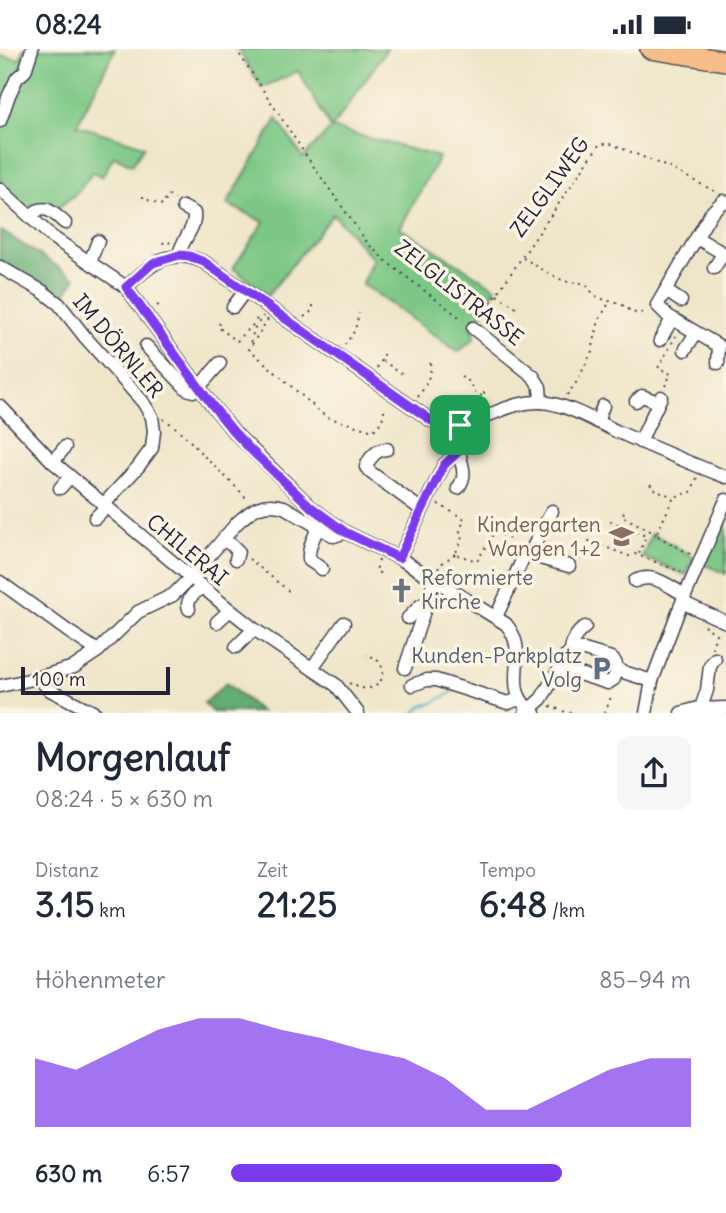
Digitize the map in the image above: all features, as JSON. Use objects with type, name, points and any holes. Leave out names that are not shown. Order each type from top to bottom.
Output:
[{"type":"highway","points":[[650,49],[726,61]]},
{"type":"street","points":[[0,121],[9,95],[17,78],[24,71],[32,49]]},
{"type":"street","points":[[0,189],[52,237],[155,307],[200,389],[233,431],[311,507],[345,532],[435,577],[511,630],[516,642],[518,692],[529,712],[541,699],[564,658],[571,652],[584,649],[611,658],[617,664],[614,679],[608,683],[560,668]]},
{"type":"street","points":[[719,363],[722,343],[677,322],[657,305],[711,213],[724,202]]},
{"type":"street","points":[[179,255],[195,221],[194,213],[183,207]]},
{"type":"street","points":[[30,216],[39,209],[45,209],[65,223]]},
{"type":"street","points":[[697,238],[723,250],[714,268]]},
{"type":"street","points":[[90,262],[98,241]]},
{"type":"street","points":[[126,287],[153,263],[179,255],[189,256],[204,262],[244,291],[337,348],[376,380],[439,424],[460,425],[519,403],[541,402],[563,407],[726,477]]},
{"type":"street","name":"IM DÖRNLER","points":[[0,267],[42,291],[59,305],[143,402],[152,417],[152,448],[138,467],[92,515]]},
{"type":"street","points":[[233,307],[244,291]]},
{"type":"street","points":[[666,291],[681,301]]},
{"type":"street","points":[[660,340],[677,322]]},
{"type":"street","name":"ZELGLISTRASSE","points":[[473,328],[530,367],[538,381],[541,402]]},
{"type":"street","points":[[685,350],[696,333]]},
{"type":"street","points":[[146,346],[192,391],[200,389],[219,367]]},
{"type":"street","points":[[636,401],[642,396],[659,400],[640,442]]},
{"type":"street","name":"CHILERAI","points":[[0,406],[103,505],[190,578],[202,587],[219,593],[230,610],[254,629],[336,685],[358,712]]},
{"type":"street","points":[[597,422],[603,406]]},
{"type":"street","points":[[458,488],[464,474],[459,451],[460,425]]},
{"type":"street","points":[[34,438],[65,447]]},
{"type":"street","points":[[387,449],[374,454],[366,467],[377,478],[425,504]]},
{"type":"street","points":[[399,558],[444,465],[459,451]]},
{"type":"street","points":[[63,491],[73,479]]},
{"type":"street","points":[[646,712],[652,681],[684,597],[688,575],[726,500]]},
{"type":"street","points":[[0,686],[74,667],[97,651],[138,612],[173,595],[245,515],[265,504],[284,507],[334,536],[345,532]]},
{"type":"street","points":[[529,555],[552,511]]},
{"type":"street","points":[[318,527],[308,552],[309,560],[321,569]]},
{"type":"street","points":[[223,540],[232,545],[240,556]]},
{"type":"street","points":[[496,617],[525,554],[569,566]]},
{"type":"street","points":[[405,668],[435,577]]},
{"type":"street","points":[[635,581],[638,578],[654,578],[666,583],[684,597],[688,605],[726,622]]},
{"type":"street","points":[[0,582],[97,651]]},
{"type":"street","points":[[189,609],[188,600],[202,587]]},
{"type":"street","points":[[408,618],[427,602]]},
{"type":"street","points":[[217,622],[230,610]]},
{"type":"street","points":[[312,668],[344,623]]},
{"type":"street","points":[[571,652],[578,633],[585,627]]},
{"type":"street","points":[[236,647],[254,629]]},
{"type":"street","points":[[701,708],[712,663]]},
{"type":"street","points":[[617,670],[652,681]]},
{"type":"street","points":[[38,678],[50,690],[95,712]]},
{"type":"street","points":[[412,685],[436,680],[509,703],[518,692]]},
{"type":"street","points":[[681,712],[701,708],[726,708]]},
{"type":"path","name":"ZELGLISTRASSE","points":[[236,49],[369,245],[473,328]]},
{"type":"path","name":"ZELGLIWEG","points":[[473,328],[599,145],[609,143],[672,169],[719,193],[724,202]]},
{"type":"path","points":[[523,258],[566,282],[588,286],[594,295],[610,302],[621,303],[628,311],[643,313],[657,305]]},
{"type":"path","points":[[496,294],[517,309]]},
{"type":"path","points":[[303,329],[314,302]]},
{"type":"path","points":[[564,400],[593,351],[599,320],[610,302]]},
{"type":"path","points":[[265,312],[254,329],[249,349],[326,417],[373,431],[382,421],[385,406]]},
{"type":"path","points":[[337,348],[355,330],[359,313]]},
{"type":"path","points":[[220,323],[218,327],[237,341],[260,314]]},
{"type":"path","points":[[251,345],[267,320]]},
{"type":"path","points":[[659,400],[671,374],[658,367],[677,322]]},
{"type":"path","points":[[376,380],[385,352],[383,350]]},
{"type":"path","points":[[382,360],[401,373],[404,371]]},
{"type":"path","points":[[409,402],[423,391],[428,380],[430,363]]},
{"type":"path","points":[[461,377],[470,382],[476,393],[484,396]]},
{"type":"path","points":[[152,417],[164,419],[173,425],[235,484],[255,509]]},
{"type":"path","points":[[692,491],[699,473]]},
{"type":"path","points":[[651,484],[650,487],[674,497],[692,491],[697,493]]},
{"type":"path","points":[[656,535],[674,497]]},
{"type":"path","points":[[425,504],[464,520],[460,531],[462,540],[455,554],[441,564],[435,577]]},
{"type":"path","points":[[624,512],[622,516],[694,557]]},
{"type":"path","points":[[610,521],[648,536],[638,555]]},
{"type":"path","points":[[455,554],[477,561],[495,531],[509,539]]},
{"type":"path","points":[[569,566],[575,568],[589,541],[629,556],[638,555],[688,575]]},
{"type":"path","points":[[240,556],[290,592]]},
{"type":"path","points":[[379,559],[376,571],[383,575]]},
{"type":"path","points":[[698,621],[716,634],[710,655],[712,663]]},
{"type":"path","points":[[342,681],[366,689],[374,688],[380,682],[383,674],[380,662],[366,655]]},
{"type":"path","points":[[606,712],[614,690],[608,683]]},
{"type":"path","points":[[548,705],[570,712]]},
{"type":"green space","points":[[23,49],[115,49],[77,125],[144,146],[132,165],[114,156],[102,177],[93,172],[78,192],[58,208],[32,205],[28,213],[0,189],[0,56],[21,59]]},
{"type":"green space","points":[[238,49],[387,49],[332,128],[439,157],[400,228],[496,288],[472,330],[475,338],[458,352],[362,284],[373,259],[333,214],[268,295],[233,268],[264,222],[227,204],[277,119],[303,158],[331,128],[298,71],[262,88]]},
{"type":"green space","points":[[0,230],[76,278],[62,298],[48,286],[0,263]]},
{"type":"green space","points":[[726,508],[726,574],[703,564]]},
{"type":"green space","points":[[652,533],[694,557],[686,575],[642,557]]},
{"type":"green space","points":[[226,683],[261,712],[212,712],[204,703]]},
{"type":"waterway","points":[[415,713],[422,706],[454,691]]},
{"type":"place","name":"Kindergarten Wangen 1+2","points":[[621,537]]},
{"type":"place","name":"Reformierte Kirche","points":[[401,590]]},
{"type":"place","name":"Kunden-Parkplatz Volg","points":[[602,668]]},
{"type":"route","points":[[179,255],[197,259],[417,412],[439,424],[460,425],[459,451],[444,465],[399,558],[345,532],[311,507],[252,451],[212,405],[126,287],[153,263],[179,255]]}]
